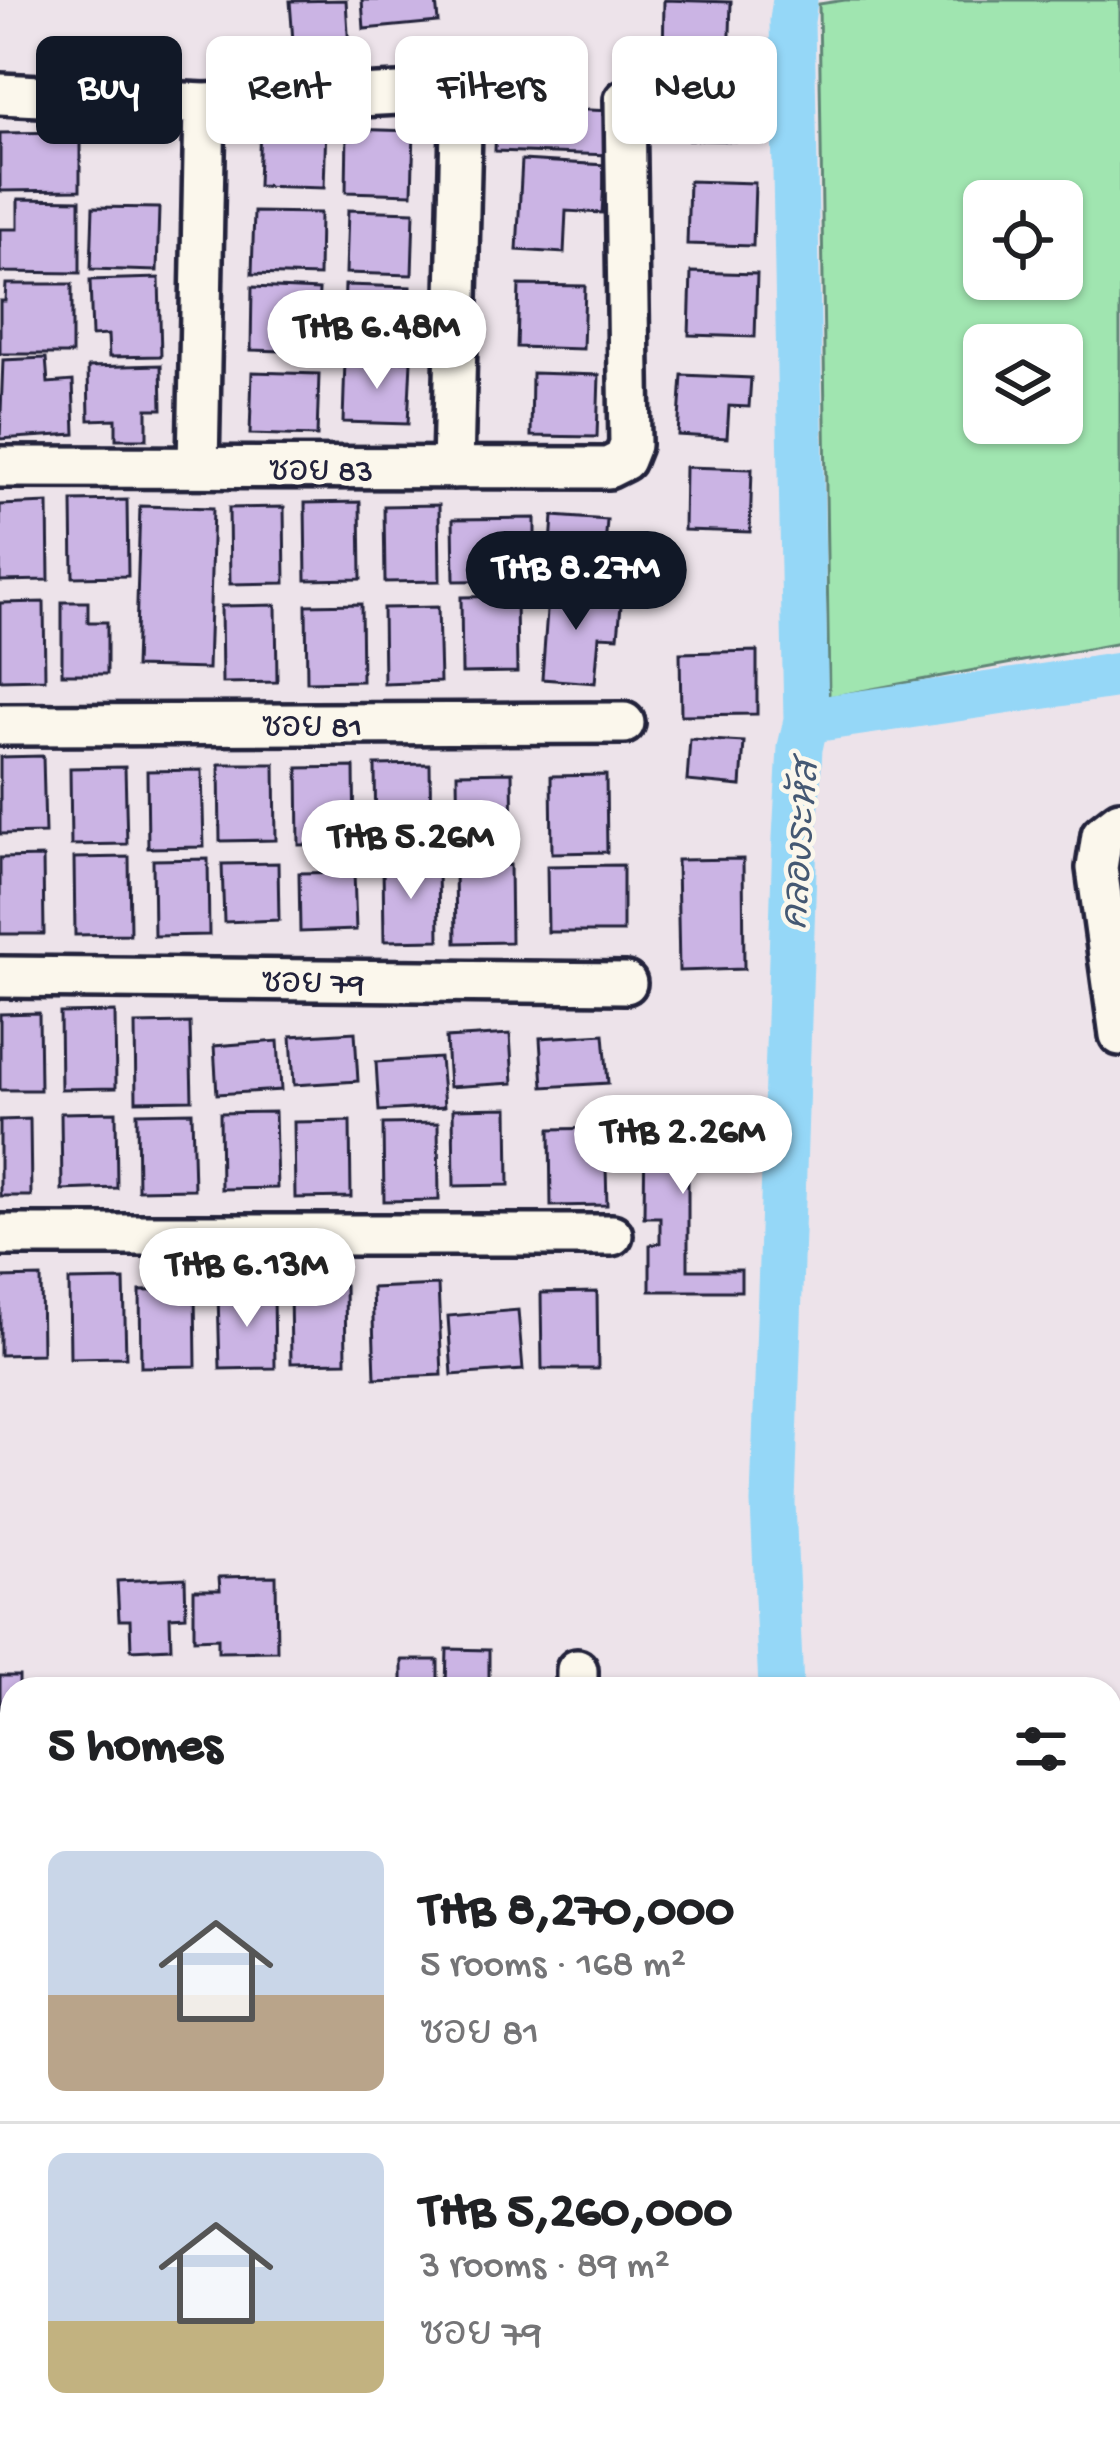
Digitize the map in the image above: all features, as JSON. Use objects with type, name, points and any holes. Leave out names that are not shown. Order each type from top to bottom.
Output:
[{"type":"street","points":[[0,94],[205,104],[437,92],[453,104],[460,127],[453,468]]},
{"type":"street","points":[[198,467],[205,104]]},
{"type":"street","name":"ซอย 83","points":[[0,467],[608,468],[624,460],[630,445],[626,144]]},
{"type":"street","name":"ซอย 81","points":[[0,725],[624,723]]},
{"type":"street","points":[[1120,821],[1102,835],[1097,868],[1120,1035]]},
{"type":"street","name":"ซอย 79","points":[[0,977],[626,983]]},
{"type":"street","points":[[0,1235],[612,1234]]},
{"type":"green space","points":[[845,0],[1120,0],[1120,643],[829,697],[819,4]]},
{"type":"building","points":[[346,0],[348,36],[293,36],[290,1]]},
{"type":"building","points":[[362,0],[436,0],[438,22],[364,29]]},
{"type":"building","points":[[664,0],[731,2],[730,36],[663,36]]},
{"type":"building","points":[[588,110],[612,111],[610,155],[495,151],[495,144],[588,144]]},
{"type":"building","points":[[371,130],[395,130],[395,144],[414,144],[412,194],[346,192],[347,144],[371,144]]},
{"type":"building","points":[[0,133],[36,133],[36,144],[80,144],[80,190],[0,191]]},
{"type":"building","points":[[259,144],[325,144],[324,188],[258,186]]},
{"type":"building","points":[[522,160],[605,165],[602,213],[566,211],[564,253],[517,250]]},
{"type":"building","points":[[689,181],[755,183],[753,246],[687,244]]},
{"type":"building","points":[[18,199],[80,200],[80,273],[0,272],[0,229],[18,229]]},
{"type":"building","points":[[93,207],[159,208],[157,271],[91,269]]},
{"type":"building","points":[[348,210],[414,212],[412,275],[346,273]]},
{"type":"building","points":[[254,212],[320,213],[319,276],[252,274]]},
{"type":"building","points":[[691,272],[757,274],[755,337],[689,335]]},
{"type":"building","points":[[159,278],[161,356],[109,357],[108,335],[92,336],[90,280]]},
{"type":"building","points":[[6,284],[72,284],[72,354],[0,354],[0,301],[5,301]]},
{"type":"building","points":[[345,285],[411,287],[410,350],[343,347]]},
{"type":"building","points":[[519,285],[585,286],[583,349],[517,347]]},
{"type":"building","points":[[252,287],[319,290],[316,352],[251,350]]},
{"type":"building","points":[[46,358],[48,383],[73,381],[75,434],[0,439],[3,360]]},
{"type":"building","points":[[345,360],[411,361],[408,424],[343,422]]},
{"type":"building","points":[[161,365],[162,409],[147,409],[147,439],[116,439],[116,419],[89,420],[88,367]]},
{"type":"building","points":[[252,372],[319,374],[317,436],[250,434]]},
{"type":"building","points":[[532,373],[599,375],[597,437],[531,436]]},
{"type":"building","points":[[682,375],[751,378],[749,407],[729,406],[727,438],[678,435]]},
{"type":"building","points":[[685,467],[752,469],[750,532],[684,530]]},
{"type":"building","points":[[127,500],[128,576],[73,577],[72,501]]},
{"type":"building","points":[[360,502],[361,579],[306,580],[305,503]]},
{"type":"building","points":[[48,503],[49,580],[0,581],[0,505]]},
{"type":"building","points":[[439,505],[440,581],[385,582],[384,506]]},
{"type":"building","points":[[140,506],[213,508],[208,669],[135,667]]},
{"type":"building","points":[[284,507],[285,583],[230,584],[229,508]]},
{"type":"building","points":[[553,516],[607,520],[604,563],[550,560]]},
{"type":"building","points":[[535,518],[535,580],[454,581],[453,519]]},
{"type":"building","points":[[549,584],[590,587],[589,602],[621,605],[618,637],[599,636],[595,683],[542,679]]},
{"type":"building","points":[[516,596],[517,672],[462,673],[461,597]]},
{"type":"building","points":[[44,602],[45,679],[0,680],[0,603]]},
{"type":"building","points":[[62,602],[88,602],[88,622],[107,622],[107,674],[62,674]]},
{"type":"building","points":[[361,604],[362,681],[307,682],[306,605]]},
{"type":"building","points":[[276,605],[277,682],[222,683],[221,606]]},
{"type":"building","points":[[438,607],[440,682],[384,684],[383,608]]},
{"type":"building","points":[[757,651],[757,714],[681,715],[680,653]]},
{"type":"building","points":[[690,739],[744,742],[741,786],[687,781]]},
{"type":"building","points":[[43,756],[45,833],[0,834],[0,757]]},
{"type":"building","points":[[219,764],[275,764],[276,840],[220,841]]},
{"type":"building","points":[[430,764],[431,841],[376,842],[375,765]]},
{"type":"building","points":[[125,767],[127,844],[71,845],[70,768]]},
{"type":"building","points":[[354,767],[355,844],[299,845],[298,768]]},
{"type":"building","points":[[202,770],[204,847],[148,848],[147,771]]},
{"type":"building","points":[[512,772],[513,848],[458,849],[457,773]]},
{"type":"building","points":[[606,775],[607,852],[552,853],[551,776]]},
{"type":"building","points":[[43,857],[44,934],[0,934],[0,858]]},
{"type":"building","points":[[129,857],[130,934],[75,935],[74,858]]},
{"type":"building","points":[[208,859],[209,935],[154,936],[153,860]]},
{"type":"building","points":[[743,859],[744,969],[679,971],[677,860]]},
{"type":"building","points":[[278,863],[279,920],[224,922],[222,864]]},
{"type":"building","points":[[438,863],[439,940],[384,941],[383,864]]},
{"type":"building","points":[[510,865],[511,942],[456,943],[455,866]]},
{"type":"building","points":[[623,865],[623,932],[548,932],[547,866]]},
{"type":"building","points":[[354,872],[356,930],[300,932],[299,873]]},
{"type":"building","points":[[115,1012],[116,1088],[61,1089],[60,1013]]},
{"type":"building","points":[[39,1013],[40,1090],[0,1090],[0,1014]]},
{"type":"building","points":[[190,1023],[192,1100],[136,1101],[135,1024]]},
{"type":"building","points":[[355,1032],[358,1081],[294,1085],[291,1036]]},
{"type":"building","points":[[510,1034],[513,1083],[449,1087],[446,1038]]},
{"type":"building","points":[[604,1034],[608,1083],[543,1087],[540,1038]]},
{"type":"building","points":[[278,1041],[281,1090],[217,1094],[214,1046]]},
{"type":"building","points":[[440,1058],[444,1107],[379,1111],[376,1062]]},
{"type":"building","points":[[508,1108],[509,1185],[454,1186],[453,1109]]},
{"type":"building","points":[[116,1112],[117,1188],[62,1190],[61,1113]]},
{"type":"building","points":[[192,1112],[194,1189],[138,1190],[137,1113]]},
{"type":"building","points":[[275,1112],[277,1188],[221,1189],[220,1113]]},
{"type":"building","points":[[30,1119],[31,1196],[0,1196],[0,1120]]},
{"type":"building","points":[[645,1119],[747,1120],[746,1156],[688,1156],[688,1270],[741,1270],[741,1291],[650,1291],[650,1245],[660,1243],[660,1217],[644,1217]]},
{"type":"building","points":[[350,1121],[351,1197],[295,1198],[294,1122]]},
{"type":"building","points":[[438,1123],[439,1200],[384,1201],[383,1124]]},
{"type":"building","points":[[605,1128],[607,1205],[551,1206],[550,1129]]},
{"type":"building","points":[[41,1277],[42,1354],[0,1355],[0,1278]]},
{"type":"building","points":[[124,1280],[126,1357],[70,1358],[69,1281]]},
{"type":"building","points":[[345,1285],[346,1362],[291,1363],[290,1287]]},
{"type":"building","points":[[438,1285],[442,1375],[375,1378],[372,1288]]},
{"type":"building","points":[[195,1290],[196,1366],[141,1367],[140,1291]]},
{"type":"building","points":[[274,1292],[275,1368],[220,1369],[218,1293]]},
{"type":"building","points":[[597,1292],[598,1369],[542,1369],[541,1293]]},
{"type":"building","points":[[518,1310],[523,1370],[452,1375],[448,1316]]},
{"type":"building","points":[[276,1576],[277,1651],[218,1652],[218,1638],[194,1639],[194,1590],[220,1590],[219,1577]]},
{"type":"building","points":[[185,1578],[186,1616],[170,1617],[171,1648],[131,1650],[130,1620],[119,1620],[117,1581]]},
{"type":"building","points":[[447,1649],[489,1650],[489,1677],[446,1677]]},
{"type":"building","points":[[402,1660],[438,1660],[438,1677],[402,1677]]},
{"type":"waterway","name":"คลองระหัส","points":[[780,1677],[773,1503],[795,838],[806,721],[795,0]]},
{"type":"waterway","points":[[806,721],[1120,675]]}]
